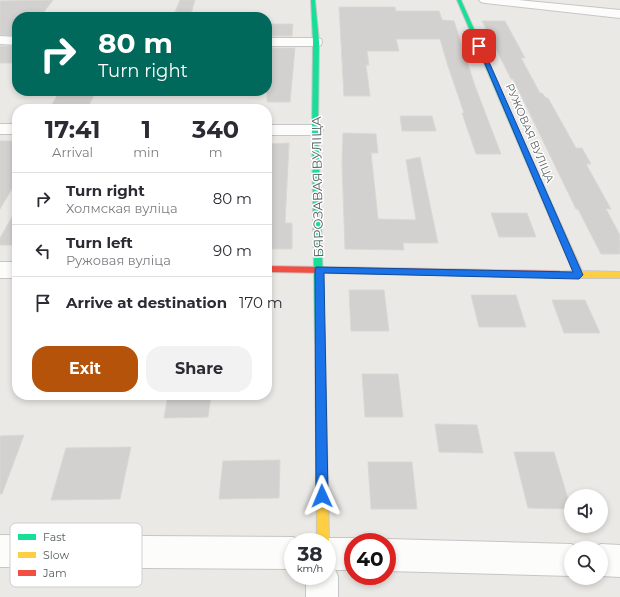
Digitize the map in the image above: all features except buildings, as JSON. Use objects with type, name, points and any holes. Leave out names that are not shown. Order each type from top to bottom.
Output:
[{"type":"street","name":"БЯРОЗАВАЯ ВУЛІЦА","points":[[313,0],[316,42],[315,130],[319,269],[323,533]]},
{"type":"street","name":"РУЖОВАЯ ВУЛІЦА","points":[[459,0],[579,275]]},
{"type":"street","points":[[485,0],[620,14]]},
{"type":"street","points":[[603,12],[616,27]]},
{"type":"street","points":[[0,40],[12,41]]},
{"type":"street","points":[[272,42],[316,42]]},
{"type":"street","points":[[0,129],[12,129]]},
{"type":"street","points":[[272,130],[315,130]]},
{"type":"street","points":[[272,269],[620,276]]},
{"type":"street","points":[[0,270],[12,270]]},
{"type":"street","points":[[0,551],[10,551]]},
{"type":"street","points":[[142,552],[284,553]]},
{"type":"street","points":[[396,555],[564,560]]},
{"type":"street","points":[[608,560],[620,561]]},
{"type":"street","points":[[322,585],[322,597]]},
{"type":"traffic: fast","points":[[313,0],[316,42],[315,130],[320,345]]},
{"type":"traffic: fast","points":[[459,0],[554,218]]},
{"type":"traffic: slow","points":[[554,218],[579,275]]},
{"type":"traffic: slow","points":[[559,274],[620,275]]},
{"type":"traffic: slow","points":[[320,345],[323,533]]},
{"type":"traffic: jam","points":[[272,269],[559,274]]},
{"type":"route","points":[[322,496],[319,269],[579,275],[479,46]]}]
